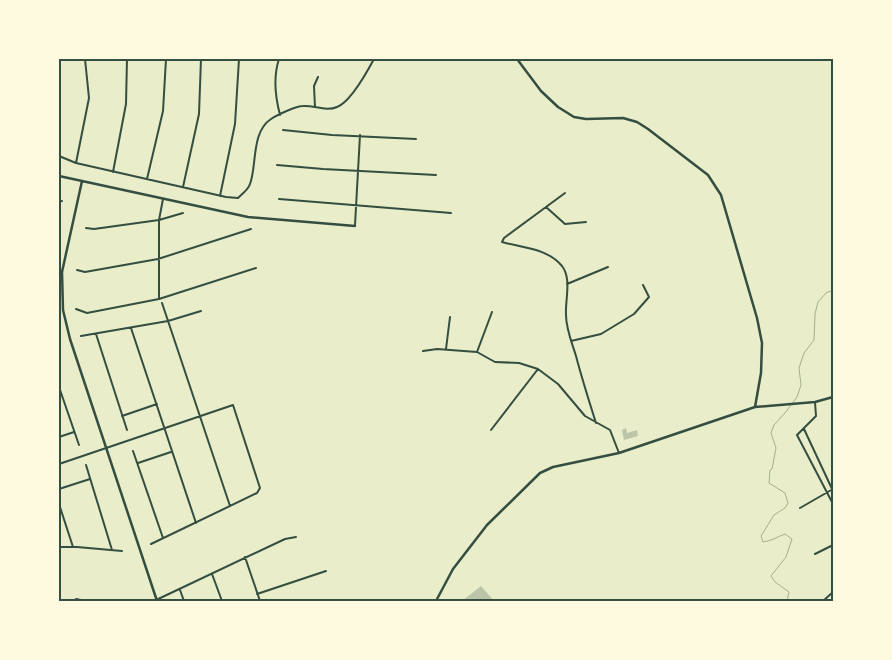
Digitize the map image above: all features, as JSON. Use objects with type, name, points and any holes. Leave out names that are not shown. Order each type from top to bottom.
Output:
[{"type":"street","points":[[76,163],[89,98],[85,59]]},
{"type":"street","points":[[113,172],[126,104],[127,59]]},
{"type":"street","points":[[147,179],[164,111],[166,59]]},
{"type":"street","points":[[184,187],[199,114],[201,59]]},
{"type":"street","points":[[220,196],[235,124],[239,59]]},
{"type":"street","points":[[279,59],[276,67],[275,96],[280,115]]},
{"type":"street","points":[[59,156],[76,163],[113,172],[220,196],[238,198],[250,184],[255,150],[263,128],[269,120],[301,106],[326,109],[336,108],[350,97],[374,59]]},
{"type":"street","points":[[517,59],[541,91],[558,107],[574,117],[586,119],[623,118],[637,122],[708,175],[721,195],[757,318],[762,343],[761,373],[755,407]]},
{"type":"street","points":[[315,107],[314,86],[318,77]]},
{"type":"street","points":[[283,130],[416,140]]},
{"type":"street","points":[[59,176],[248,217],[355,226],[360,135]]},
{"type":"street","points":[[277,165],[323,170],[436,175]]},
{"type":"street","points":[[82,181],[62,272],[63,310],[70,339],[156,601],[285,538],[296,537]]},
{"type":"street","points":[[565,193],[504,238],[502,242],[532,248],[550,257],[562,266],[567,284],[566,316],[571,341],[596,423]]},
{"type":"street","points":[[159,299],[159,220],[163,198]]},
{"type":"street","points":[[279,199],[451,213]]},
{"type":"street","points":[[546,207],[565,224],[586,222]]},
{"type":"street","points":[[86,228],[94,229],[159,220],[183,212]]},
{"type":"street","points":[[77,270],[85,272],[158,259],[251,229]]},
{"type":"street","points":[[567,284],[608,267]]},
{"type":"street","points":[[76,309],[87,313],[159,299],[256,268]]},
{"type":"street","points":[[571,341],[601,334],[634,314],[649,297],[643,285]]},
{"type":"street","points":[[162,303],[230,506]]},
{"type":"street","points":[[81,336],[168,321],[201,311]]},
{"type":"street","points":[[477,352],[492,312]]},
{"type":"street","points":[[446,350],[450,317]]},
{"type":"street","points":[[131,328],[196,523]]},
{"type":"street","points":[[96,334],[127,430]]},
{"type":"street","points":[[423,351],[477,352],[495,362],[519,363],[538,369],[558,384],[585,416],[610,430],[618,453]]},
{"type":"street","points":[[491,430],[538,369]]},
{"type":"street","points":[[59,386],[79,445]]},
{"type":"street","points":[[436,601],[453,569],[486,525],[540,473],[553,467],[618,453],[755,407],[815,402],[833,397]]},
{"type":"street","points":[[815,402],[816,416],[798,435],[833,504]]},
{"type":"street","points":[[122,416],[157,404]]},
{"type":"street","points":[[59,464],[233,405],[260,488],[257,494],[150,544]]},
{"type":"street","points":[[800,508],[833,490],[804,428]]},
{"type":"street","points":[[59,437],[74,432]]},
{"type":"street","points":[[133,451],[163,538]]},
{"type":"street","points":[[138,463],[172,451]]},
{"type":"street","points":[[86,465],[112,550]]},
{"type":"street","points":[[59,489],[90,479]]},
{"type":"street","points":[[59,504],[73,547]]},
{"type":"street","points":[[815,554],[833,545]]},
{"type":"street","points":[[60,547],[122,551]]},
{"type":"street","points":[[245,557],[260,601]]},
{"type":"street","points":[[257,594],[326,571]]},
{"type":"street","points":[[212,574],[222,601]]},
{"type":"street","points":[[180,590],[184,601]]},
{"type":"street","points":[[823,601],[833,592]]},
{"type":"street","points":[[76,599],[86,601]]},
{"type":"building","points":[[626,428],[627,433],[637,430],[638,436],[624,440],[622,430]]},
{"type":"building","points":[[481,586],[494,601],[462,601]]},
{"type":"waterway","points":[[787,601],[789,592],[775,582],[771,576],[786,557],[792,539],[785,534],[763,542],[761,536],[774,515],[785,508],[788,503],[785,493],[769,483],[770,470],[772,469],[776,448],[771,433],[774,425],[797,397],[801,385],[799,368],[804,353],[814,340],[815,314],[818,302],[826,293],[833,290]]}]
